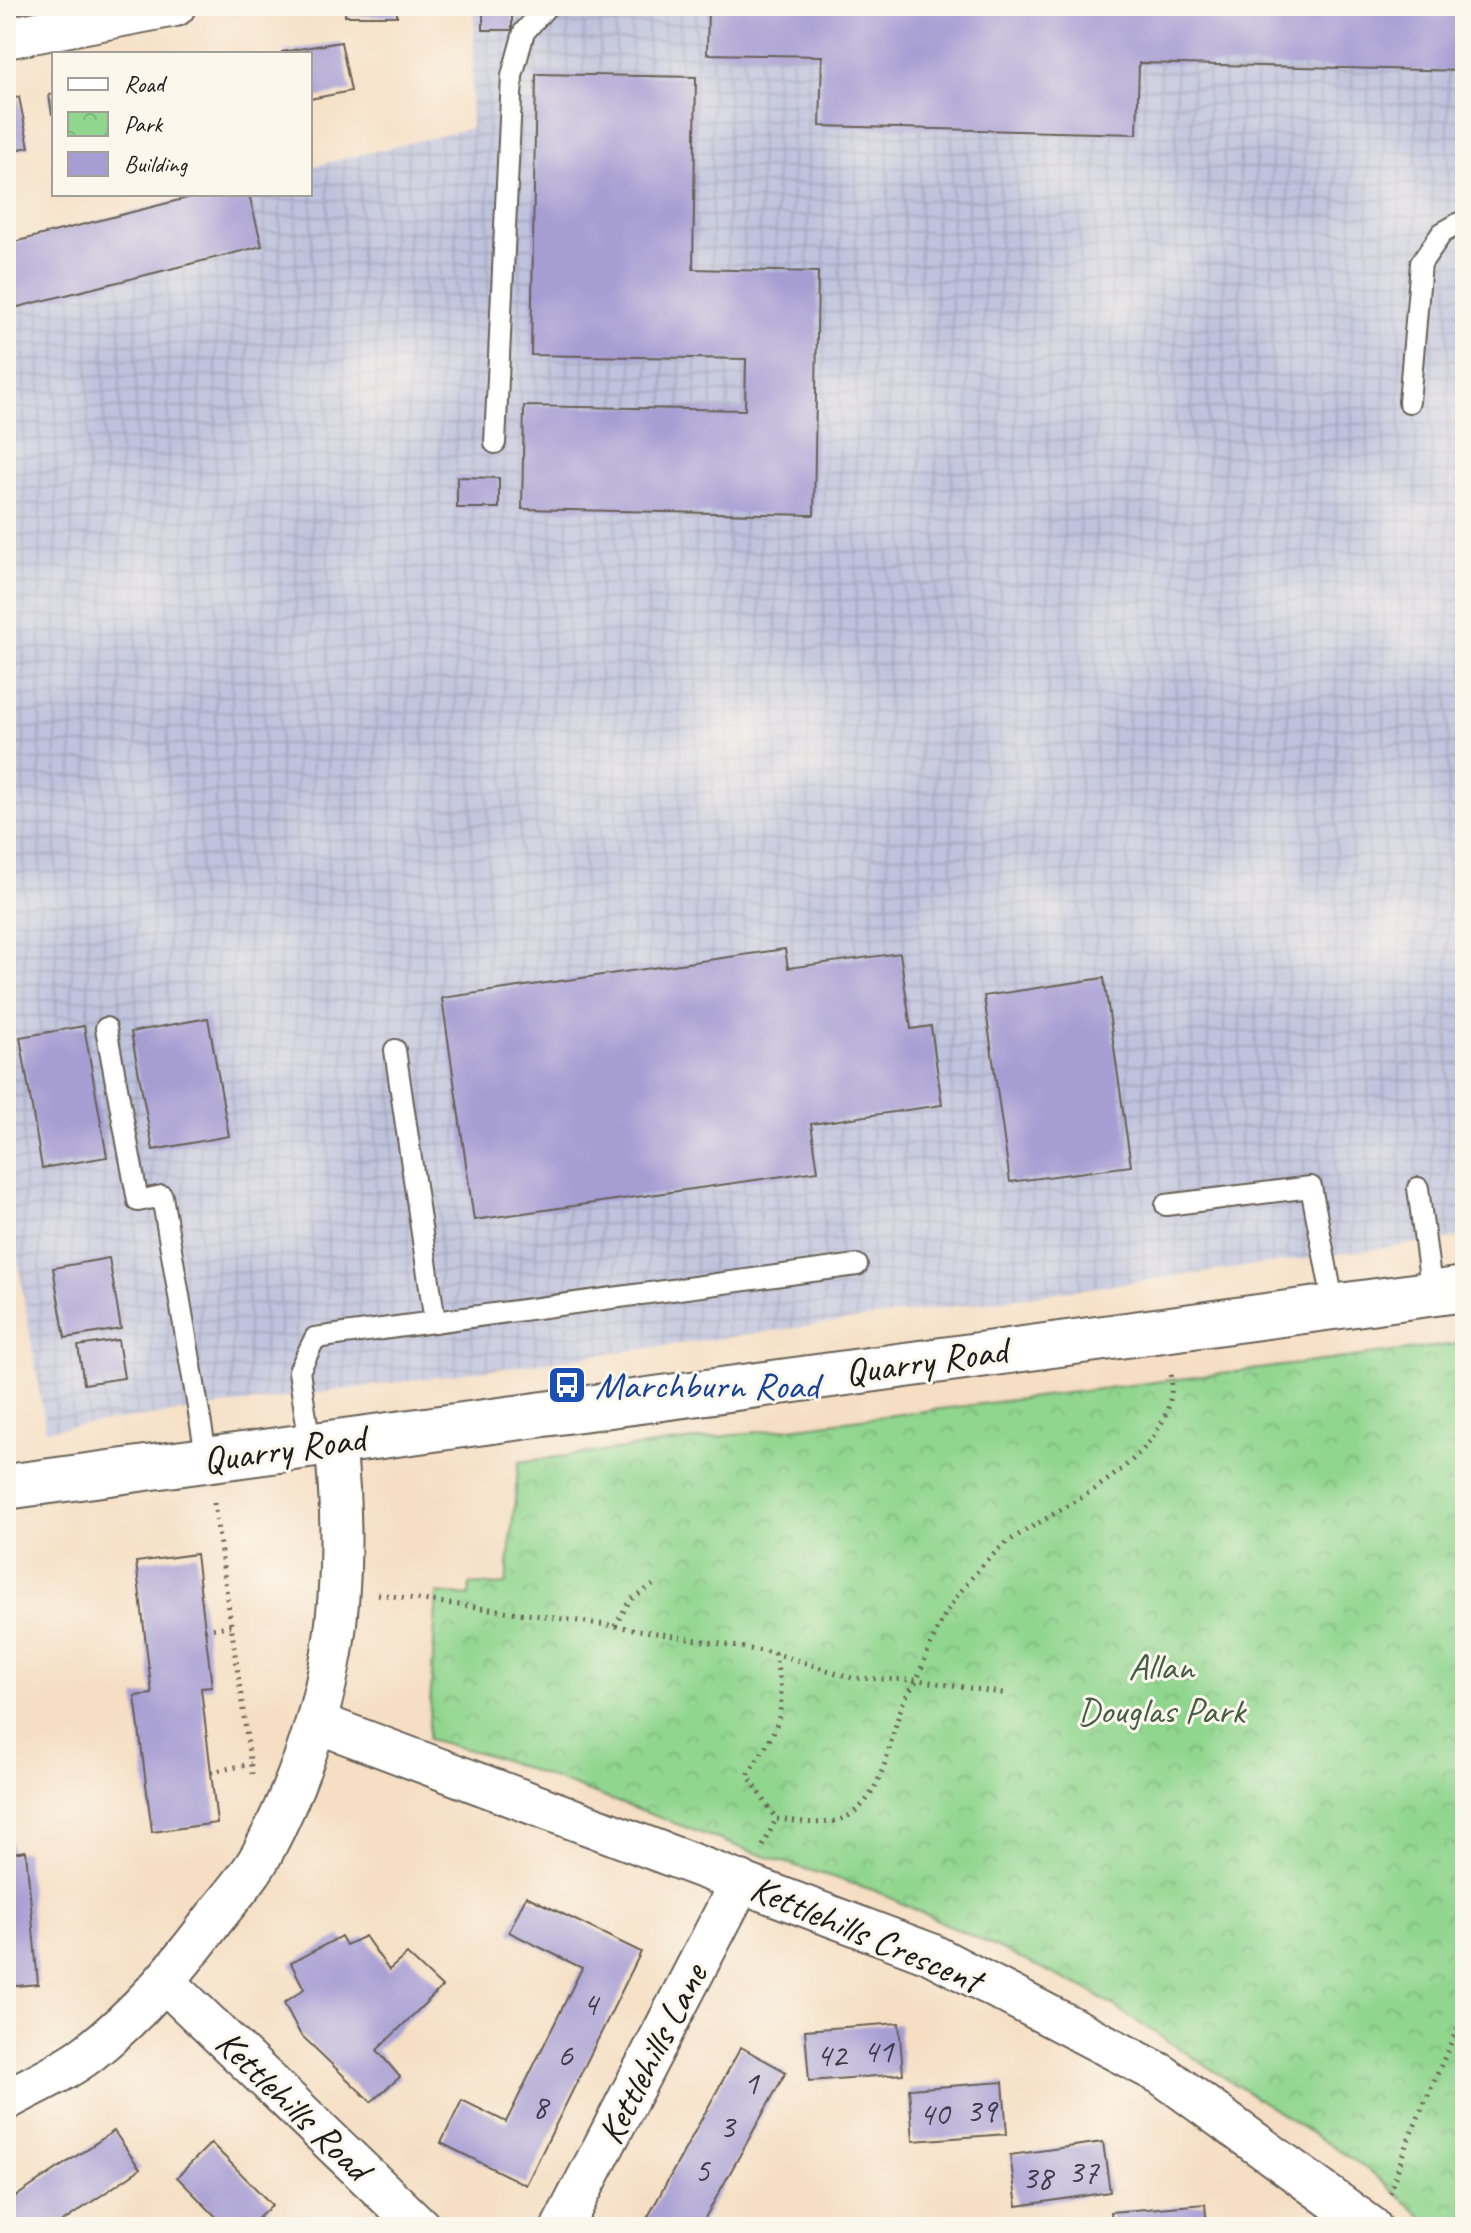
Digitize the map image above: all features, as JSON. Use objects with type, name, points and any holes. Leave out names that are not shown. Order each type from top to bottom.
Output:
[{"type":"street","points":[[6,38],[175,6]]},
{"type":"street","name":"Quarry Road","points":[[6,1487],[1448,1291]]},
{"type":"street","points":[[6,2100],[88,2054],[166,1983],[262,1854],[318,1723],[341,1588],[343,1518],[323,1443]]},
{"type":"street","name":"Kettlehills Crescent","points":[[318,1723],[929,1953],[1161,2074],[1379,2215]]},
{"type":"street","name":"Kettlehills Lane","points":[[562,2227],[741,1881]]},
{"type":"street","name":"Kettlehills Road","points":[[166,1983],[420,2227]]},
{"type":"lane","points":[[495,443],[512,76],[524,32],[547,6]]},
{"type":"lane","points":[[1409,402],[1421,263],[1442,233],[1465,220]]},
{"type":"lane","points":[[106,1028],[138,1201],[162,1196],[207,1460]]},
{"type":"lane","points":[[395,1050],[435,1322]]},
{"type":"lane","points":[[1166,1205],[1311,1187],[1334,1307]]},
{"type":"lane","points":[[1418,1188],[1448,1291]]},
{"type":"lane","points":[[323,1443],[299,1371],[315,1338],[857,1265]]},
{"type":"path","points":[[774,1653],[783,1708],[775,1731],[748,1775],[776,1819],[827,1823],[854,1813],[878,1781],[903,1701],[917,1680],[947,1607],[984,1564],[1010,1540],[1095,1490],[1129,1464],[1157,1427],[1172,1397],[1166,1328]]},
{"type":"path","points":[[207,1460],[234,1625],[253,1779]]},
{"type":"path","points":[[615,1626],[630,1600],[653,1585]]},
{"type":"path","points":[[341,1588],[615,1626],[774,1653],[852,1678],[917,1680],[1008,1694]]},
{"type":"path","points":[[205,1630],[234,1625]]},
{"type":"path","points":[[211,1772],[251,1764]]},
{"type":"path","points":[[1379,2215],[1465,2011]]},
{"type":"shaded area","points":[[475,6],[1465,6],[1465,1237],[46,1430],[6,1191],[6,244],[195,196],[312,196],[312,167],[471,128]]},
{"type":"green space","name":"Allan Douglas Park","points":[[1465,1343],[1465,2227],[1434,2227],[1369,2170],[1088,1990],[873,1890],[758,1854],[495,1757],[428,1739],[437,1593],[469,1596],[470,1584],[506,1585],[519,1462]]},
{"type":"building","points":[[346,6],[397,6],[397,16],[345,16]]},
{"type":"building","points":[[483,6],[512,6],[512,30],[483,30]]},
{"type":"building","points":[[708,6],[1465,6],[1465,71],[1139,63],[1137,134],[820,126],[822,56],[707,54]]},
{"type":"building","points":[[341,42],[351,91],[312,99],[312,52],[281,52]]},
{"type":"building","points":[[536,74],[696,77],[693,269],[818,272],[814,515],[522,509],[524,406],[745,410],[746,359],[531,355]]},
{"type":"building","points":[[19,97],[29,147],[6,152],[6,100]]},
{"type":"building","points":[[195,196],[250,196],[262,246],[6,310],[6,244]]},
{"type":"building","points":[[457,477],[499,478],[499,508],[457,508]]},
{"type":"building","points":[[785,949],[788,968],[900,953],[911,1029],[931,1026],[942,1105],[811,1124],[818,1171],[474,1220],[442,998]]},
{"type":"building","points":[[1104,978],[1131,1166],[1010,1182],[984,996]]},
{"type":"building","points":[[208,1018],[229,1136],[153,1150],[131,1032]]},
{"type":"building","points":[[84,1026],[107,1157],[42,1168],[20,1037]]},
{"type":"building","points":[[109,1258],[121,1329],[65,1338],[53,1268]]},
{"type":"building","points":[[118,1340],[124,1378],[84,1384],[78,1346]]},
{"type":"building","points":[[196,1554],[212,1687],[201,1688],[217,1823],[152,1832],[135,1696],[152,1694],[136,1562]]},
{"type":"building","points":[[6,1804],[12,1853],[26,1851],[38,1984],[6,1987]]},
{"type":"building","points":[[526,1896],[641,1952],[526,2185],[441,2143],[462,2100],[506,2122],[582,1968],[509,1932]]},
{"type":"building","points":[[341,1936],[346,1945],[365,1936],[389,1970],[407,1954],[442,1987],[377,2050],[400,2077],[371,2102],[300,2034],[284,2003],[304,1989],[291,1963]]},
{"type":"building","points":[[899,2023],[903,2074],[809,2081],[805,2030]]},
{"type":"building","points":[[741,2047],[786,2072],[700,2227],[649,2227],[644,2224]]},
{"type":"building","points":[[1003,2082],[1007,2134],[913,2141],[909,2089]]},
{"type":"building","points":[[114,2131],[140,2169],[55,2227],[6,2227],[6,2203]]},
{"type":"building","points":[[1103,2142],[1110,2192],[1017,2206],[1010,2155]]},
{"type":"building","points":[[211,2143],[272,2205],[249,2227],[226,2227],[177,2177]]},
{"type":"building","points":[[1205,2204],[1207,2227],[1112,2227],[1111,2212]]},
{"type":"place","name":"Marchburn Road","points":[[567,1385]]}]
